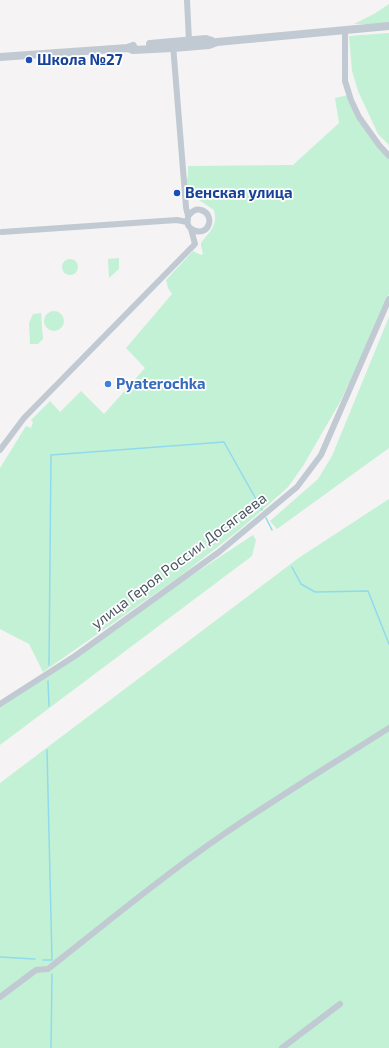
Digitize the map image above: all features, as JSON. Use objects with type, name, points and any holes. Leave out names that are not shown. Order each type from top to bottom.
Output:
[{"type":"street","points":[[187,0],[189,41]]},
{"type":"street","points":[[173,45],[209,45],[217,42],[389,26]]},
{"type":"street","points":[[345,30],[345,80],[351,100],[359,116],[379,145],[389,156]]},
{"type":"street","points":[[0,57],[128,48],[133,50],[206,39],[217,42]]},
{"type":"street","points":[[0,450],[24,418],[195,244],[189,226],[186,207],[173,45]]},
{"type":"street","points":[[188,219],[192,211],[199,209],[206,212],[210,218],[209,225],[205,230],[198,232],[191,229]]},
{"type":"street","points":[[2,232],[188,219]]},
{"type":"street","name":"улица Героя России Досягаева","points":[[0,704],[76,656],[213,556],[297,487],[320,455],[389,299]]},
{"type":"street","points":[[0,997],[36,970],[48,969],[166,875],[224,834],[389,728]]},
{"type":"street","points":[[282,1048],[340,1004]]},
{"type":"green space","points":[[389,4],[389,24],[354,24],[374,14]]},
{"type":"green space","points":[[389,33],[389,145],[378,134],[358,91],[352,71],[349,36]]},
{"type":"green space","points":[[348,95],[389,158],[389,294],[374,330],[340,402],[303,466],[288,487],[238,531],[179,577],[43,672],[29,644],[0,629],[0,468],[26,426],[31,428],[33,422],[31,420],[50,401],[60,412],[81,391],[104,414],[145,368],[126,348],[172,294],[168,288],[166,280],[193,251],[201,255],[203,254],[201,243],[210,232],[215,220],[214,210],[193,196],[188,190],[186,181],[188,176],[188,166],[293,165],[339,123],[335,98]]},
{"type":"green space","points":[[119,258],[119,269],[109,278],[108,259]]},
{"type":"green space","points":[[67,259],[73,259],[78,264],[76,273],[73,275],[67,275],[62,270],[62,264]]},
{"type":"green space","points":[[50,311],[58,311],[64,317],[64,325],[58,331],[50,331],[44,325],[44,317]]},
{"type":"green space","points":[[41,313],[43,339],[38,344],[30,344],[29,323],[33,314]]},
{"type":"green space","points":[[389,317],[389,448],[277,529],[270,521],[318,479],[332,456]]},
{"type":"green space","points":[[389,499],[389,1048],[0,1048],[0,783],[300,557]]},
{"type":"green space","points":[[253,535],[256,540],[252,556],[0,745],[0,702]]},
{"type":"waterway","points":[[49,665],[51,455],[224,442],[262,510]]},
{"type":"waterway","points":[[266,518],[272,530]]},
{"type":"waterway","points":[[292,567],[301,584],[315,592],[368,591],[389,644]]},
{"type":"waterway","points":[[48,681],[49,706]]},
{"type":"waterway","points":[[43,960],[52,960],[47,750]]},
{"type":"waterway","points":[[0,957],[35,959]]},
{"type":"waterway","points":[[51,1048],[52,974]]},
{"type":"place","name":"Школа №27","points":[[29,60]]},
{"type":"place","name":"Венская улица","points":[[177,193]]},
{"type":"place","name":"Pyaterochka","points":[[108,384]]}]
